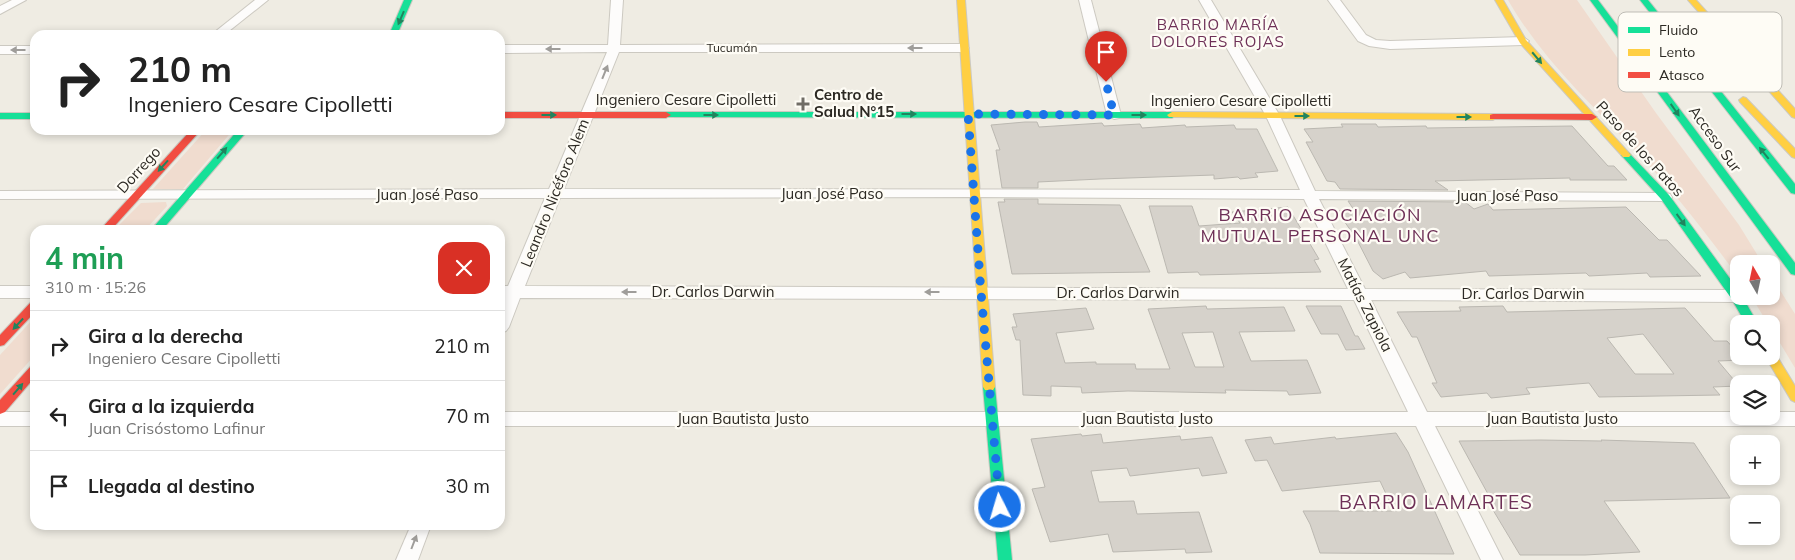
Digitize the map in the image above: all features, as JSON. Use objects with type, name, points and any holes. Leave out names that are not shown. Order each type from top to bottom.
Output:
[{"type":"main road","points":[[395,30],[408,0]]},
{"type":"main road","points":[[961,0],[973,193],[1005,560]]},
{"type":"main road","name":"Paso de los Patos","points":[[1499,0],[1523,41],[1665,197],[1730,288]]},
{"type":"main road","name":"Acceso Sur","points":[[1594,0],[1618,33]]},
{"type":"main road","name":"Acceso Sur","points":[[1644,0],[1653,12]]},
{"type":"main road","points":[[1653,0],[1664,12]]},
{"type":"main road","points":[[1692,0],[1703,12]]},
{"type":"main road","name":"Acceso Sur","points":[[1661,92],[1795,272]]},
{"type":"main road","name":"Acceso Sur","points":[[1717,92],[1795,191]]},
{"type":"main road","points":[[1774,92],[1795,115]]},
{"type":"main road","points":[[1738,93],[1795,155]]},
{"type":"main road","name":"Ingeniero Cesare Cipolletti","points":[[505,115],[968,114],[1592,117]]},
{"type":"main road","points":[[0,116],[30,116]]},
{"type":"main road","name":"Dorrego","points":[[110,225],[192,135]]},
{"type":"main road","points":[[160,225],[238,135]]},
{"type":"main road","points":[[1779,249],[1795,280]]},
{"type":"main road","points":[[0,342],[30,310]]},
{"type":"main road","points":[[1776,365],[1795,397]]},
{"type":"main road","points":[[0,409],[30,375]]},
{"type":"street","points":[[0,11],[20,0]]},
{"type":"street","points":[[223,30],[262,0]]},
{"type":"street","name":"Leandro Nicéforo Alem","points":[[507,292],[554,194],[614,49],[617,0]]},
{"type":"street","points":[[1085,0],[1114,115]]},
{"type":"street","name":"Matías Zapiola","points":[[1205,0],[1273,116],[1309,194],[1492,560]]},
{"type":"street","points":[[1334,0],[1362,38],[1373,43],[1390,45],[1523,41]]},
{"type":"street","name":"Tucumán","points":[[505,49],[964,48]]},
{"type":"street","points":[[0,50],[30,50]]},
{"type":"street","name":"Juan José Paso","points":[[0,195],[973,193],[1665,197]]},
{"type":"street","points":[[0,292],[30,292]]},
{"type":"street","name":"Dr. Carlos Darwin","points":[[507,292],[1359,293],[1730,296]]},
{"type":"street","points":[[0,419],[30,419]]},
{"type":"street","name":"Juan Bautista Justo","points":[[505,419],[1795,419]]},
{"type":"street","points":[[407,560],[418,530]]},
{"type":"shaded area","points":[[1508,0],[1577,0],[1618,59],[1618,92],[1641,92],[1739,225],[1757,255],[1730,255],[1730,266],[1663,182],[1567,79],[1536,42]]},
{"type":"shaded area","points":[[202,135],[229,135],[183,189],[153,189]]},
{"type":"shaded area","points":[[166,202],[167,206],[150,225],[119,225],[141,203]]},
{"type":"shaded area","points":[[1780,290],[1795,314],[1795,368],[1780,343],[1780,315],[1763,315],[1756,305],[1780,305]]},
{"type":"shaded area","points":[[30,322],[30,361],[0,394],[0,355]]},
{"type":"building","points":[[1037,122],[1039,127],[1102,123],[1104,126],[1140,124],[1142,128],[1185,125],[1186,127],[1234,125],[1236,129],[1257,129],[1278,171],[1255,173],[1258,177],[1240,179],[1238,177],[1214,179],[1214,175],[1100,179],[1038,182],[1038,188],[1002,188],[996,150],[1000,150],[991,125]]},
{"type":"building","points":[[1341,124],[1376,124],[1378,127],[1426,126],[1427,128],[1572,126],[1608,166],[1614,166],[1627,180],[1570,180],[1570,178],[1435,181],[1448,190],[1340,189],[1335,182],[1327,181],[1306,142],[1313,142],[1304,129],[1343,127]]},
{"type":"building","points":[[1004,199],[1038,199],[1038,204],[1120,205],[1150,272],[1012,274],[998,202],[1005,202]]},
{"type":"building","points":[[1348,201],[1465,202],[1474,209],[1488,204],[1493,210],[1626,207],[1659,240],[1667,240],[1701,276],[1650,277],[1647,273],[1589,276],[1586,273],[1489,276],[1486,271],[1410,278],[1405,272],[1383,279],[1373,271],[1356,238],[1337,211],[1354,210]]},
{"type":"building","points":[[1149,206],[1192,206],[1199,226],[1240,223],[1232,212],[1288,207],[1319,259],[1314,260],[1321,272],[1200,275],[1198,272],[1168,273]]},
{"type":"building","points":[[1206,306],[1207,309],[1284,307],[1295,331],[1239,332],[1251,361],[1307,360],[1321,393],[1289,395],[1287,391],[1225,390],[1226,393],[1128,391],[1082,393],[1081,387],[1051,386],[1051,396],[1023,395],[1020,340],[1016,340],[1012,327],[1017,327],[1013,314],[1086,308],[1094,329],[1056,333],[1065,363],[1135,364],[1136,369],[1170,369],[1148,309]],"holes":[[[1213,332],[1224,367],[1195,367],[1182,333]]]},
{"type":"building","points":[[1306,306],[1341,306],[1355,336],[1358,336],[1365,349],[1346,350],[1338,334],[1321,334]]},
{"type":"building","points":[[1503,306],[1507,312],[1685,308],[1714,341],[1727,341],[1730,344],[1730,361],[1718,361],[1730,375],[1730,386],[1713,387],[1720,395],[1599,397],[1589,383],[1526,388],[1530,394],[1491,398],[1487,393],[1441,397],[1432,383],[1437,383],[1417,337],[1412,337],[1397,312],[1461,311],[1459,307]],"holes":[[[1643,334],[1674,374],[1635,374],[1607,338]]]},
{"type":"building","points":[[1396,433],[1408,452],[1454,554],[1320,553],[1310,524],[1303,511],[1394,511],[1380,481],[1282,491],[1267,460],[1255,461],[1245,440],[1271,437],[1274,444]]},
{"type":"building","points":[[1081,434],[1082,436],[1101,434],[1103,443],[1180,436],[1181,440],[1212,437],[1227,473],[1202,476],[1199,468],[1130,476],[1127,468],[1091,471],[1099,502],[1134,501],[1137,514],[1199,512],[1212,552],[1186,553],[1185,549],[1113,552],[1108,534],[1050,542],[1032,489],[1045,487],[1031,439]]},
{"type":"building","points":[[1601,440],[1694,443],[1730,498],[1604,501],[1640,552],[1585,555],[1520,555],[1490,505],[1494,505],[1459,441]]},
{"type":"traffic: fast","points":[[395,30],[408,0]]},
{"type":"traffic: fast","points":[[1594,0],[1618,32]]},
{"type":"traffic: fast","points":[[1644,0],[1653,12]]},
{"type":"traffic: fast","points":[[1662,92],[1795,271]]},
{"type":"traffic: fast","points":[[1717,92],[1795,191]]},
{"type":"traffic: fast","points":[[666,115],[1172,115]]},
{"type":"traffic: fast","points":[[0,116],[30,116]]},
{"type":"traffic: fast","points":[[160,225],[239,135]]},
{"type":"traffic: fast","points":[[1626,155],[1665,197],[1736,296],[1747,315]]},
{"type":"traffic: fast","points":[[989,387],[1005,560]]},
{"type":"traffic: slow","points":[[961,0],[989,387]]},
{"type":"traffic: slow","points":[[1499,0],[1523,41],[1626,155]]},
{"type":"traffic: slow","points":[[1692,0],[1703,12]]},
{"type":"traffic: slow","points":[[1774,92],[1795,115]]},
{"type":"traffic: slow","points":[[1743,100],[1795,155]]},
{"type":"traffic: slow","points":[[1172,115],[1493,117]]},
{"type":"traffic: slow","points":[[1776,365],[1795,397]]},
{"type":"traffic: jam","points":[[505,115],[666,115]]},
{"type":"traffic: jam","points":[[1493,117],[1592,117]]},
{"type":"traffic: jam","points":[[110,225],[191,135]]},
{"type":"traffic: jam","points":[[0,342],[30,310]]},
{"type":"traffic: jam","points":[[0,409],[30,375]]},
{"type":"place","name":"Centro de Salud N°15","points":[[803,104]]},
{"type":"district","name":"BARRIO MARÍA DOLORES ROJAS","points":[[1218,34]]},
{"type":"district","name":"BARRIO ASOCIACIÓN MUTUAL PERSONAL UNC","points":[[1320,225]]},
{"type":"district","name":"BARRIO LAMARTES","points":[[1436,502]]},
{"type":"route","points":[[1000,507],[968,114],[1114,115],[1106,82]]}]
